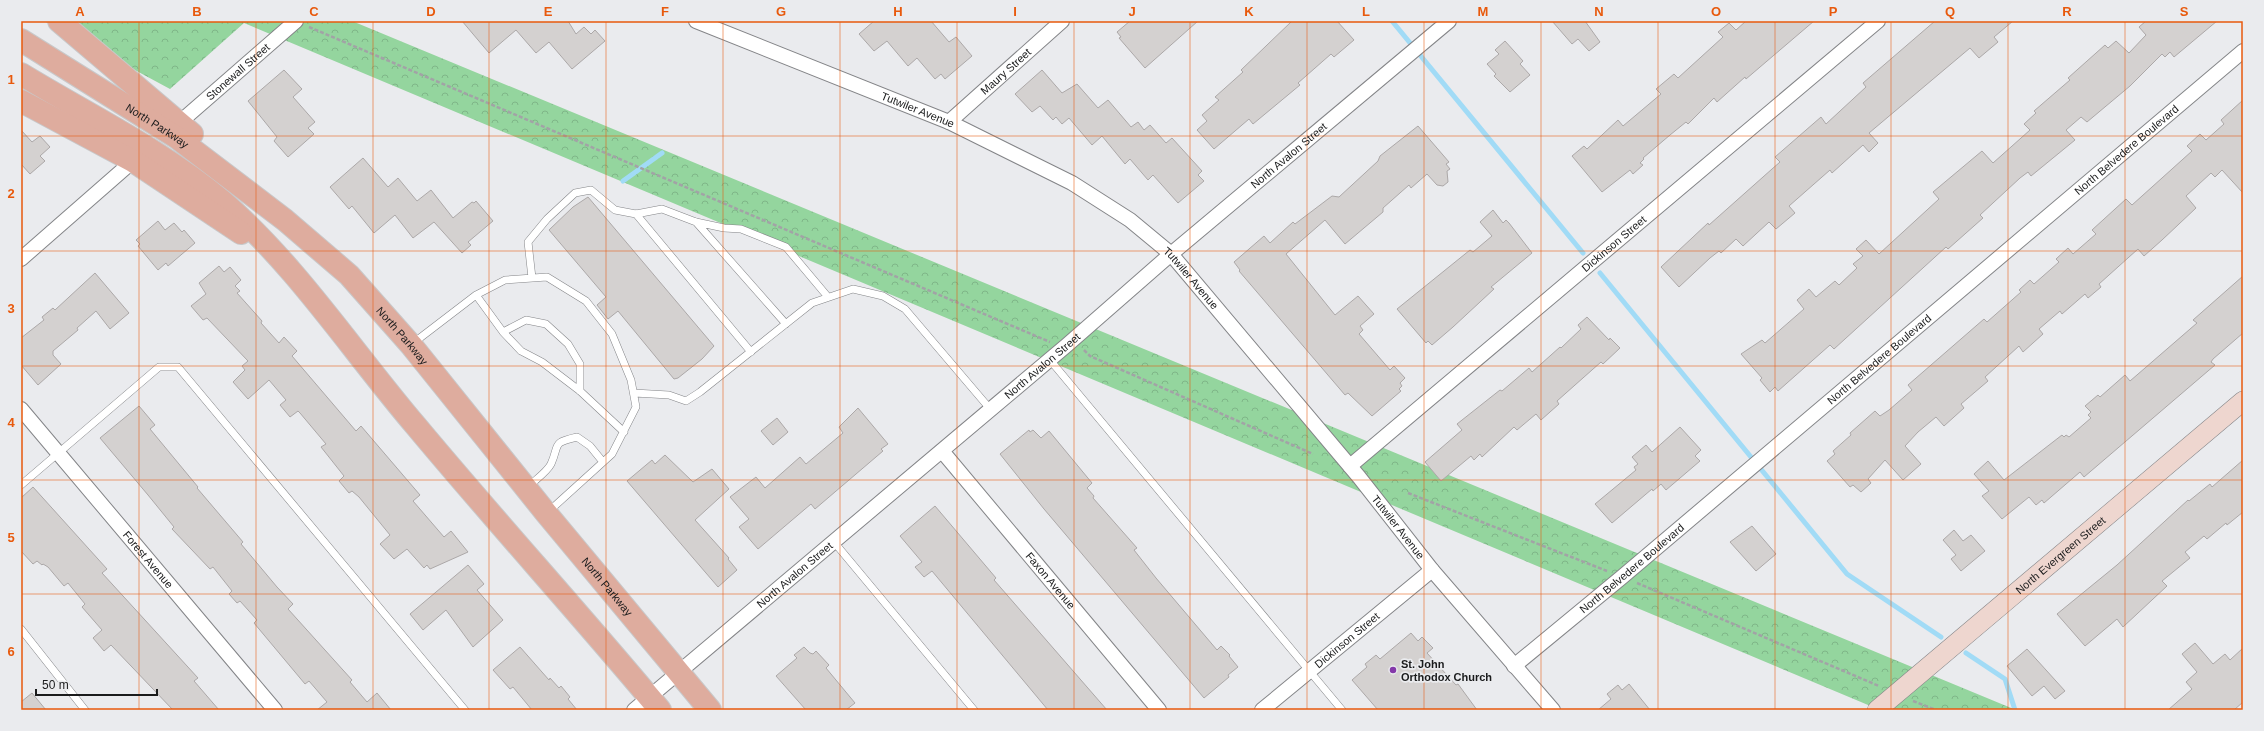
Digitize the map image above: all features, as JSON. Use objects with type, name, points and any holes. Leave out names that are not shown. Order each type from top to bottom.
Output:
[{"type":"main road","points":[[58,21],[179,123],[285,220]]},
{"type":"main road","name":"North Parkway","points":[[21,40],[176,137],[285,220],[349,275],[411,345],[546,513],[710,710]]},
{"type":"main road","points":[[21,74],[133,140],[194,180],[246,223],[312,297],[414,425],[648,706]]},
{"type":"main road","points":[[21,101],[133,161],[190,201],[274,254]]},
{"type":"street","name":"Stonewall Street","points":[[179,123],[296,21]]},
{"type":"street","name":"Tutwiler Avenue","points":[[696,21],[949,122],[1072,183],[1130,220],[1171,254],[1350,466],[1432,570],[1553,710]]},
{"type":"street","name":"Maury Street","points":[[949,122],[1062,21]]},
{"type":"street","name":"North Avalon Street","points":[[648,706],[678,672],[991,410],[1171,254],[1449,21]]},
{"type":"street","name":"Dickinson Street","points":[[1350,466],[1878,21]]},
{"type":"street","name":"North Belvedere Boulevard","points":[[1514,666],[2243,50]]},
{"type":"street","points":[[21,259],[133,161]]},
{"type":"street","name":"North Evergreen Street","points":[[1877,710],[2243,401]]},
{"type":"street","name":"Forest Avenue","points":[[21,409],[275,710]]},
{"type":"street","name":"Faxon Avenue","points":[[942,451],[1159,710]]},
{"type":"street","name":"Dickinson Street","points":[[1262,710],[1432,570]]},
{"type":"lane","points":[[532,278],[528,242],[547,219],[575,193],[592,190],[615,210],[636,214],[662,209],[696,222],[724,228],[741,228],[786,247],[828,297]]},
{"type":"lane","points":[[636,214],[751,352]]},
{"type":"lane","points":[[696,222],[786,324]]},
{"type":"lane","points":[[411,345],[476,295],[505,280],[547,277],[586,301],[612,334],[631,380],[636,407],[612,454],[546,513]]},
{"type":"lane","points":[[634,393],[669,395],[686,401],[700,392],[812,303],[853,289],[883,296],[905,309],[991,410]]},
{"type":"lane","points":[[476,295],[503,332],[521,351],[542,362],[580,391],[624,432]]},
{"type":"lane","points":[[503,332],[526,320],[546,324],[568,344],[580,364],[580,391]]},
{"type":"lane","points":[[1050,360],[1308,672],[1342,710]]},
{"type":"lane","points":[[21,485],[159,367],[178,367],[466,710]]},
{"type":"lane","points":[[526,488],[550,465],[555,448],[562,440],[577,437],[590,446],[603,462]]},
{"type":"lane","points":[[834,542],[974,710]]},
{"type":"lane","points":[[21,629],[85,710]]},
{"type":"path","points":[[310,27],[619,160],[1051,342]]},
{"type":"path","points":[[1085,351],[1090,356],[1313,454]]},
{"type":"path","points":[[1408,493],[1607,571]]},
{"type":"path","points":[[1636,582],[1879,686]]},
{"type":"path","points":[[1914,701],[1936,710]]},
{"type":"green space","points":[[44,21],[352,21],[2016,710],[1880,710],[244,23],[170,89]]},
{"type":"building","points":[[462,21],[568,21],[576,34],[584,27],[591,34],[595,30],[605,41],[572,69],[549,42],[536,53],[516,30],[489,53]]},
{"type":"building","points":[[874,21],[931,21],[949,42],[956,37],[972,56],[945,79],[941,74],[935,79],[917,58],[908,66],[887,41],[874,51],[859,34]]},
{"type":"building","points":[[1130,21],[1198,21],[1145,68],[1119,38],[1121,37],[1117,32]]},
{"type":"building","points":[[1292,21],[1337,21],[1354,40],[1334,57],[1331,54],[1298,83],[1300,85],[1253,124],[1249,119],[1214,149],[1197,130],[1207,121],[1202,115],[1219,100],[1215,97],[1243,72],[1241,70]]},
{"type":"building","points":[[1552,21],[1585,21],[1600,42],[1589,51],[1578,39],[1572,44]]},
{"type":"building","points":[[1746,21],[1814,21],[1746,79],[1745,77],[1717,102],[1714,98],[1688,124],[1686,122],[1670,135],[1643,158],[1644,159],[1640,163],[1643,165],[1633,174],[1630,170],[1602,192],[1572,156],[1584,146],[1587,149],[1618,120],[1623,126],[1661,94],[1656,89],[1674,74],[1678,78],[1723,37],[1718,32],[1729,23],[1736,30]]},
{"type":"building","points":[[1935,21],[2013,21],[1994,37],[1998,42],[1979,58],[1970,48],[1869,133],[1878,143],[1869,152],[1863,145],[1832,173],[1830,170],[1789,206],[1795,213],[1776,229],[1769,222],[1743,246],[1736,239],[1721,253],[1719,251],[1710,258],[1679,287],[1661,267],[1708,223],[1709,225],[1780,162],[1775,157],[1821,117],[1826,124],[1866,87],[1863,83]]},
{"type":"building","points":[[2146,21],[2217,21],[2174,57],[2170,52],[2165,57],[2162,54],[2130,86],[2087,122],[2081,117],[2066,130],[2075,140],[2031,176],[2028,172],[2020,178],[1980,215],[1983,218],[1948,249],[1946,247],[1834,349],[1830,345],[1778,391],[1775,387],[1770,392],[1760,380],[1762,378],[1741,354],[1762,340],[1765,343],[1804,309],[1797,300],[1809,289],[1816,297],[1835,281],[1839,285],[1857,268],[1853,264],[1863,256],[1856,249],[1866,240],[1879,254],[1939,199],[1933,192],[1982,151],[1993,163],[2030,130],[2024,124],[2036,113],[2034,111],[2070,80],[2068,78],[2105,45],[2108,48],[2116,41],[2129,53],[2146,35],[2139,27]]},
{"type":"building","points":[[1505,41],[1523,61],[1520,64],[1530,75],[1510,92],[1494,76],[1496,74],[1487,64],[1499,54],[1495,50]]},
{"type":"building","points":[[284,70],[302,89],[293,97],[315,122],[308,128],[314,134],[288,157],[274,141],[277,137],[248,101]]},
{"type":"building","points":[[1042,70],[1062,93],[1077,84],[1098,108],[1108,100],[1131,127],[1138,122],[1144,130],[1150,125],[1166,143],[1172,138],[1202,171],[1198,175],[1204,181],[1178,203],[1153,175],[1148,180],[1130,159],[1125,164],[1102,136],[1092,145],[1069,118],[1062,124],[1056,117],[1053,120],[1040,106],[1032,112],[1015,94]]},
{"type":"building","points":[[2243,100],[2243,193],[2222,170],[2215,177],[2211,173],[2186,196],[2196,208],[2144,256],[2138,249],[2099,284],[2101,287],[2088,298],[2085,294],[2062,314],[2060,311],[2039,329],[2043,334],[2023,352],[2019,346],[1985,377],[1988,381],[1961,404],[1964,408],[1944,426],[1936,417],[1918,432],[1905,446],[1921,464],[1903,480],[1885,460],[1868,479],[1871,483],[1861,492],[1853,485],[1850,487],[1827,461],[1835,454],[1833,451],[1851,435],[1850,433],[1875,411],[1880,416],[1889,410],[1912,390],[1908,385],[1984,319],[1987,322],[2021,292],[2019,290],[2030,280],[2034,284],[2059,262],[2056,259],[2068,248],[2073,254],[2096,234],[2092,230],[2126,199],[2132,205],[2192,151],[2187,146],[2200,134],[2206,140],[2224,124],[2221,120]]},
{"type":"building","points":[[1418,126],[1449,162],[1446,164],[1450,169],[1447,171],[1448,182],[1443,186],[1437,185],[1427,174],[1411,188],[1409,185],[1383,208],[1383,212],[1345,244],[1325,220],[1286,254],[1335,315],[1358,296],[1374,314],[1360,326],[1363,330],[1359,334],[1390,370],[1394,366],[1405,378],[1400,383],[1402,386],[1399,389],[1401,391],[1372,416],[1348,393],[1345,395],[1239,271],[1240,270],[1234,262],[1264,236],[1270,243],[1293,222],[1295,224],[1332,196],[1339,197],[1378,161],[1380,156]]},
{"type":"building","points":[[21,130],[32,142],[40,136],[50,147],[40,156],[45,161],[30,174],[21,164]]},
{"type":"building","points":[[363,158],[388,187],[398,178],[417,201],[431,190],[453,218],[472,202],[474,203],[476,201],[493,221],[468,242],[471,245],[462,253],[434,222],[413,238],[395,215],[374,233],[352,206],[349,209],[330,187]]},
{"type":"building","points":[[588,197],[714,346],[702,359],[678,378],[674,379],[618,311],[608,319],[597,305],[606,297],[549,230],[573,207]]},
{"type":"building","points":[[1493,210],[1503,223],[1506,220],[1509,223],[1532,253],[1491,287],[1494,289],[1432,345],[1428,341],[1426,343],[1397,309],[1470,250],[1473,252],[1492,236],[1480,222]]},
{"type":"building","points":[[158,221],[165,230],[174,223],[182,232],[184,230],[195,243],[168,266],[166,263],[158,270],[138,246],[140,244],[136,240]]},
{"type":"building","points":[[219,266],[224,272],[230,267],[241,280],[235,286],[240,291],[237,293],[262,321],[261,323],[279,343],[284,337],[297,351],[292,356],[356,431],[361,426],[420,495],[413,501],[444,537],[451,531],[468,552],[430,569],[427,565],[424,568],[407,549],[394,559],[380,544],[390,535],[359,497],[352,491],[349,493],[339,481],[344,476],[321,447],[326,444],[300,413],[298,411],[290,417],[280,405],[286,400],[269,380],[248,399],[233,382],[245,370],[242,366],[248,361],[207,318],[203,320],[191,306],[206,294],[199,283]]},
{"type":"building","points":[[95,273],[129,313],[110,329],[96,311],[77,328],[78,330],[53,351],[53,355],[61,364],[38,385],[21,365],[21,338],[44,320],[42,317],[53,308],[55,310]]},
{"type":"building","points":[[2243,276],[2243,333],[2213,359],[2211,362],[2215,365],[2084,477],[2080,472],[2044,503],[2042,500],[2036,505],[2029,497],[2002,519],[1982,496],[1989,491],[1974,474],[1988,461],[2004,480],[2062,435],[2064,437],[2066,435],[2069,437],[2091,418],[2088,415],[2091,412],[2085,406],[2098,395],[2100,397],[2125,375],[2130,381],[2197,323],[2193,320]]},
{"type":"building","points":[[1587,317],[1609,340],[1610,338],[1620,348],[1603,364],[1601,362],[1557,401],[1559,404],[1541,420],[1536,414],[1517,430],[1514,427],[1482,457],[1480,454],[1474,460],[1471,456],[1441,481],[1425,462],[1462,430],[1457,424],[1500,390],[1502,391],[1529,368],[1532,372],[1581,329],[1578,325]]},
{"type":"building","points":[[139,406],[155,425],[150,429],[198,487],[197,488],[243,542],[241,544],[293,604],[288,609],[352,680],[350,682],[367,702],[377,693],[391,710],[317,710],[327,702],[309,681],[305,684],[254,623],[257,620],[240,601],[237,603],[229,594],[232,591],[213,567],[210,569],[172,529],[174,527],[100,438]]},
{"type":"building","points":[[858,408],[888,444],[881,449],[883,451],[815,509],[811,504],[758,549],[739,527],[749,519],[730,497],[756,477],[765,488],[800,457],[806,464],[843,433],[839,427]]},
{"type":"building","points":[[777,418],[788,432],[773,445],[761,431]]},
{"type":"building","points":[[1680,427],[1701,450],[1695,456],[1700,461],[1666,490],[1661,484],[1653,491],[1652,489],[1612,523],[1595,504],[1636,470],[1634,467],[1638,464],[1632,457],[1646,445],[1652,452]]},
{"type":"building","points":[[1029,430],[1030,432],[1033,430],[1041,438],[1049,431],[1092,483],[1087,488],[1094,496],[1093,498],[1137,548],[1134,550],[1156,578],[1217,650],[1221,646],[1230,655],[1229,656],[1238,667],[1228,675],[1229,677],[1204,698],[1044,509],[1000,454]]},
{"type":"building","points":[[665,455],[693,482],[712,469],[729,489],[695,520],[729,558],[728,559],[737,570],[718,587],[627,481],[652,460],[655,464]]},
{"type":"building","points":[[2243,460],[2243,512],[2227,525],[2226,523],[2207,539],[2204,536],[2185,552],[2190,558],[2162,581],[2167,586],[2123,627],[2117,619],[2085,646],[2057,614],[2117,565],[2188,500],[2189,501],[2210,484],[2212,487]]},
{"type":"building","points":[[33,487],[107,569],[102,573],[198,678],[194,681],[219,710],[173,710],[111,645],[104,651],[93,638],[102,630],[82,607],[85,604],[68,583],[64,586],[48,567],[37,561],[33,564],[21,551],[21,498]]},
{"type":"building","points":[[935,506],[996,578],[994,580],[1107,710],[1048,710],[932,571],[924,577],[915,567],[922,562],[900,536]]},
{"type":"building","points":[[1752,526],[1776,554],[1756,571],[1730,542]]},
{"type":"building","points":[[1954,530],[1963,541],[1971,535],[1985,551],[1961,571],[1951,559],[1956,555],[1943,540]]},
{"type":"building","points":[[468,565],[484,584],[477,590],[503,620],[473,647],[446,610],[423,630],[410,614]]},
{"type":"building","name":"St. John Orthodox Church","points":[[1411,633],[1418,641],[1422,637],[1433,648],[1427,653],[1456,685],[1458,684],[1477,710],[1378,710],[1352,680],[1367,667],[1365,664],[1376,655],[1380,659]]},
{"type":"building","points":[[2195,643],[2213,664],[2225,654],[2230,660],[2243,648],[2243,702],[2234,710],[2168,710],[2192,689],[2186,682],[2197,672],[2182,654]]},
{"type":"building","points":[[520,647],[549,680],[550,678],[559,688],[561,686],[570,697],[568,699],[577,710],[532,710],[513,687],[510,689],[493,670]]},
{"type":"building","points":[[804,647],[813,654],[816,651],[829,665],[826,668],[855,703],[846,710],[806,710],[776,676],[797,658],[794,655]]},
{"type":"building","points":[[2027,649],[2065,691],[2055,699],[2044,686],[2032,696],[2007,666]]},
{"type":"building","points":[[1629,684],[1650,710],[1598,710],[1611,699],[1607,694],[1618,685],[1622,690]]},
{"type":"building","points":[[32,693],[46,710],[21,710],[21,702]]},
{"type":"waterway","points":[[1392,21],[1583,253]]},
{"type":"waterway","points":[[623,181],[662,153]]},
{"type":"waterway","points":[[1600,273],[1847,574],[1941,637]]},
{"type":"waterway","points":[[1966,653],[2005,679],[2015,710]]},
{"type":"place","name":"St. John Orthodox Church","points":[[1393,670]]}]
